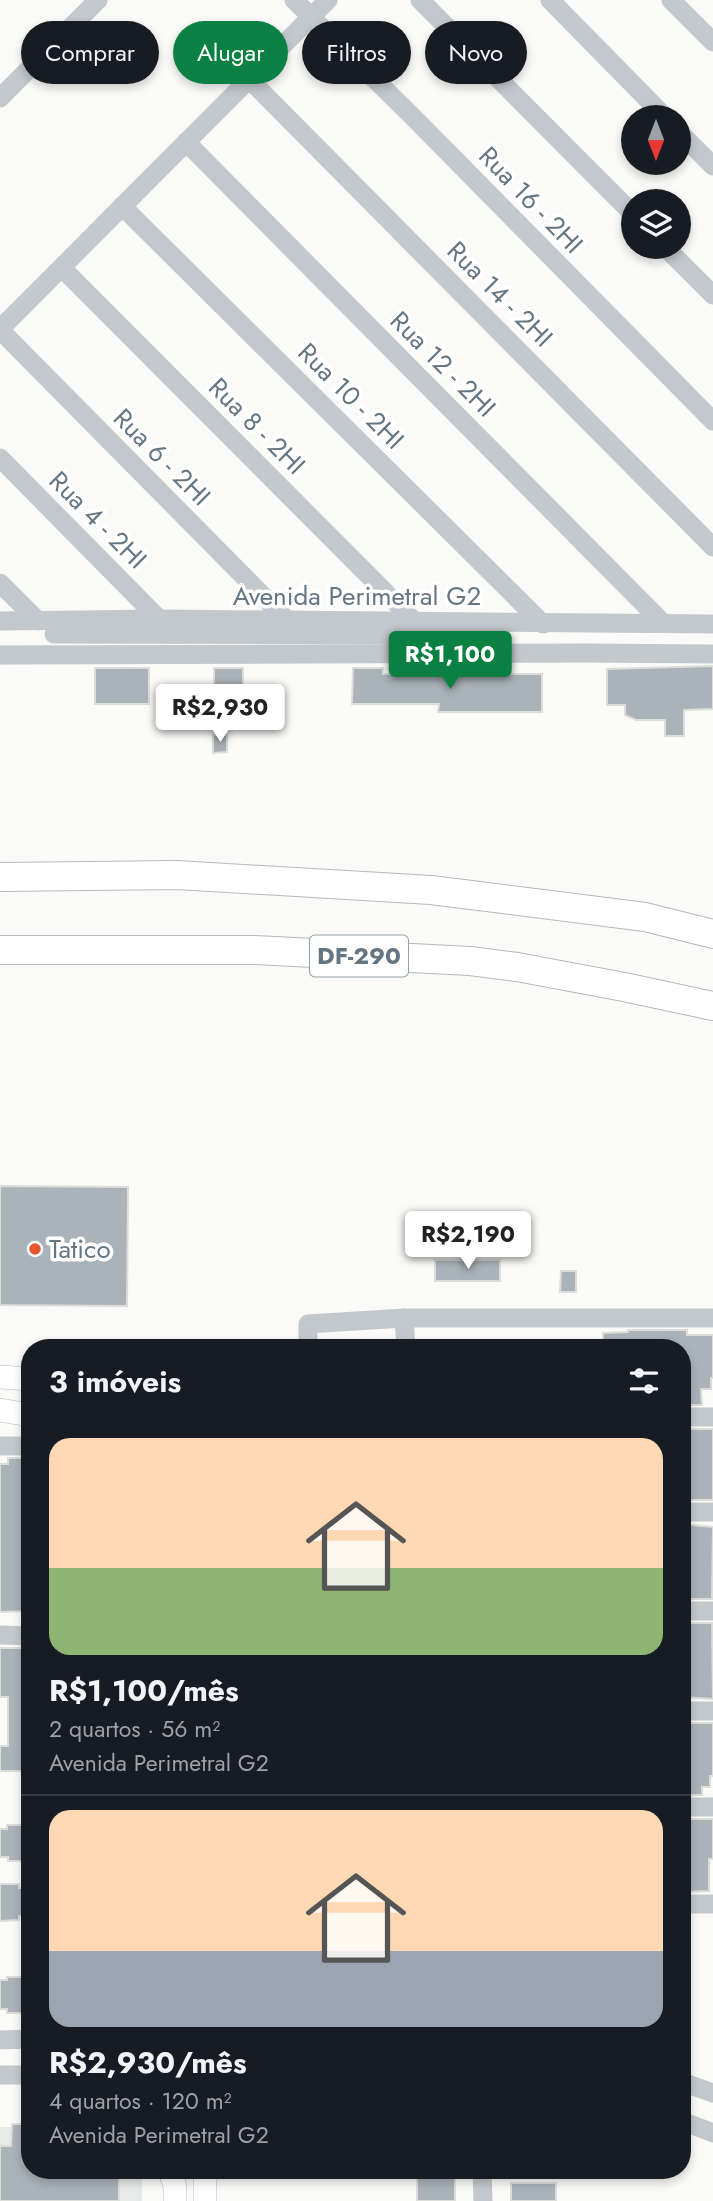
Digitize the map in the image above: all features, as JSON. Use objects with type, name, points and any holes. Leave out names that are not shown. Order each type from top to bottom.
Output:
[{"type":"highway","points":[[0,877],[177,875],[431,890],[645,917],[713,934]]},
{"type":"highway","name":"DF-290","points":[[0,950],[255,950],[470,961],[517,967],[713,1006]]},
{"type":"main road","points":[[0,1377],[21,1378]]},
{"type":"main road","points":[[0,1410],[21,1414]]},
{"type":"main road","points":[[167,2201],[168,2179]]},
{"type":"main road","points":[[172,2179],[175,2201]]},
{"type":"main road","points":[[205,2179],[205,2201]]},
{"type":"street","points":[[0,98],[98,0]]},
{"type":"street","name":"Rua 16 - 2HI","points":[[294,0],[713,421]]},
{"type":"street","points":[[288,40],[328,0]]},
{"type":"street","points":[[420,0],[621,202]]},
{"type":"street","points":[[550,0],[653,105]]},
{"type":"street","points":[[671,0],[713,42]]},
{"type":"street","points":[[0,330],[243,84]]},
{"type":"street","name":"Rua 14 - 2HI","points":[[253,84],[713,547]]},
{"type":"street","name":"Rua 12 - 2HI","points":[[186,142],[663,623]]},
{"type":"street","points":[[691,144],[713,166]]},
{"type":"street","name":"Rua 10 - 2HI","points":[[122,206],[543,624]]},
{"type":"street","points":[[677,259],[713,295]]},
{"type":"street","name":"Rua 8 - 2HI","points":[[62,268],[415,622]]},
{"type":"street","name":"Rua 6 - 2HI","points":[[0,330],[287,620]]},
{"type":"street","name":"Rua 4 - 2HI","points":[[0,458],[159,619]]},
{"type":"street","points":[[0,583],[38,621]]},
{"type":"street","name":"Avenida Perimetral G2","points":[[0,621],[159,619],[208,636],[253,636],[287,620],[663,623],[701,635],[713,654]]},
{"type":"street","points":[[0,634],[208,636]]},
{"type":"street","name":"Avenida Perimetral G2","points":[[0,655],[208,636],[701,635]]},
{"type":"street","points":[[404,1318],[405,1339]]},
{"type":"street","points":[[308,1339],[308,1324],[404,1318],[713,1318]]},
{"type":"street","points":[[691,1417],[713,1417]]},
{"type":"street","points":[[0,1446],[21,1446]]},
{"type":"street","points":[[691,1512],[713,1512]]},
{"type":"street","points":[[691,1611],[713,1611]]},
{"type":"street","points":[[0,1635],[21,1636]]},
{"type":"street","points":[[691,1711],[713,1711]]},
{"type":"street","points":[[691,1807],[713,1807]]},
{"type":"street","points":[[691,1904],[713,1904]]},
{"type":"street","points":[[0,2040],[21,2039]]},
{"type":"street","points":[[0,2075],[21,2075]]},
{"type":"street","points":[[691,2085],[713,2093]]},
{"type":"street","points":[[691,2124],[713,2133]]},
{"type":"street","points":[[482,2179],[483,2201]]},
{"type":"shaded area","points":[[0,2127],[21,2127],[21,2179],[142,2179],[142,2201],[0,2201]]},
{"type":"building","points":[[713,666],[713,709],[684,710],[684,736],[665,736],[665,720],[636,720],[625,715],[625,705],[607,705],[607,669]]},
{"type":"building","points":[[95,668],[149,668],[149,704],[95,704]]},
{"type":"building","points":[[214,668],[243,668],[243,703],[214,704]]},
{"type":"building","points":[[353,668],[383,668],[383,674],[542,674],[542,712],[438,712],[439,704],[352,704]]},
{"type":"building","points":[[213,735],[227,735],[227,752],[213,753]]},
{"type":"building","points":[[0,1186],[128,1187],[127,1306],[0,1305]]},
{"type":"building","points":[[435,1260],[500,1260],[500,1281],[435,1281]]},
{"type":"building","points":[[561,1271],[576,1271],[576,1292],[560,1292]]},
{"type":"building","points":[[687,1330],[687,1335],[713,1335],[713,1378],[711,1389],[701,1389],[702,1405],[691,1405],[691,1339],[603,1339],[603,1333]]},
{"type":"building","points":[[691,1429],[713,1429],[713,1500],[691,1500]]},
{"type":"building","points":[[8,1458],[21,1458],[21,1611],[0,1612],[0,1464],[8,1464]]},
{"type":"building","points":[[691,1525],[713,1527],[712,1599],[691,1599]]},
{"type":"building","points":[[691,1623],[712,1623],[713,1699],[691,1698]]},
{"type":"building","points":[[0,1648],[21,1648],[21,1771],[0,1771],[0,1746],[8,1746],[8,1697],[0,1697]]},
{"type":"building","points":[[691,1723],[713,1723],[713,1776],[710,1776],[710,1787],[702,1787],[702,1795],[691,1795]]},
{"type":"building","points":[[691,1819],[713,1819],[713,1859],[709,1859],[709,1891],[691,1892]]},
{"type":"building","points":[[7,1825],[21,1825],[21,1861],[8,1861],[8,1857],[0,1857],[0,1829],[7,1829]]},
{"type":"building","points":[[0,1884],[19,1884],[19,1920],[0,1921]]},
{"type":"building","points":[[7,1977],[21,1977],[21,2013],[7,2013],[7,2009],[0,2009],[0,1980],[7,1980]]},
{"type":"building","points":[[12,2124],[21,2124],[21,2179],[119,2179],[119,2201],[0,2201],[0,2146],[11,2146]]},
{"type":"building","points":[[417,2179],[455,2179],[455,2201],[417,2201]]},
{"type":"building","points":[[511,2183],[556,2183],[556,2201],[511,2201]]},
{"type":"place","name":"Tatico","points":[[35,1249]]}]
